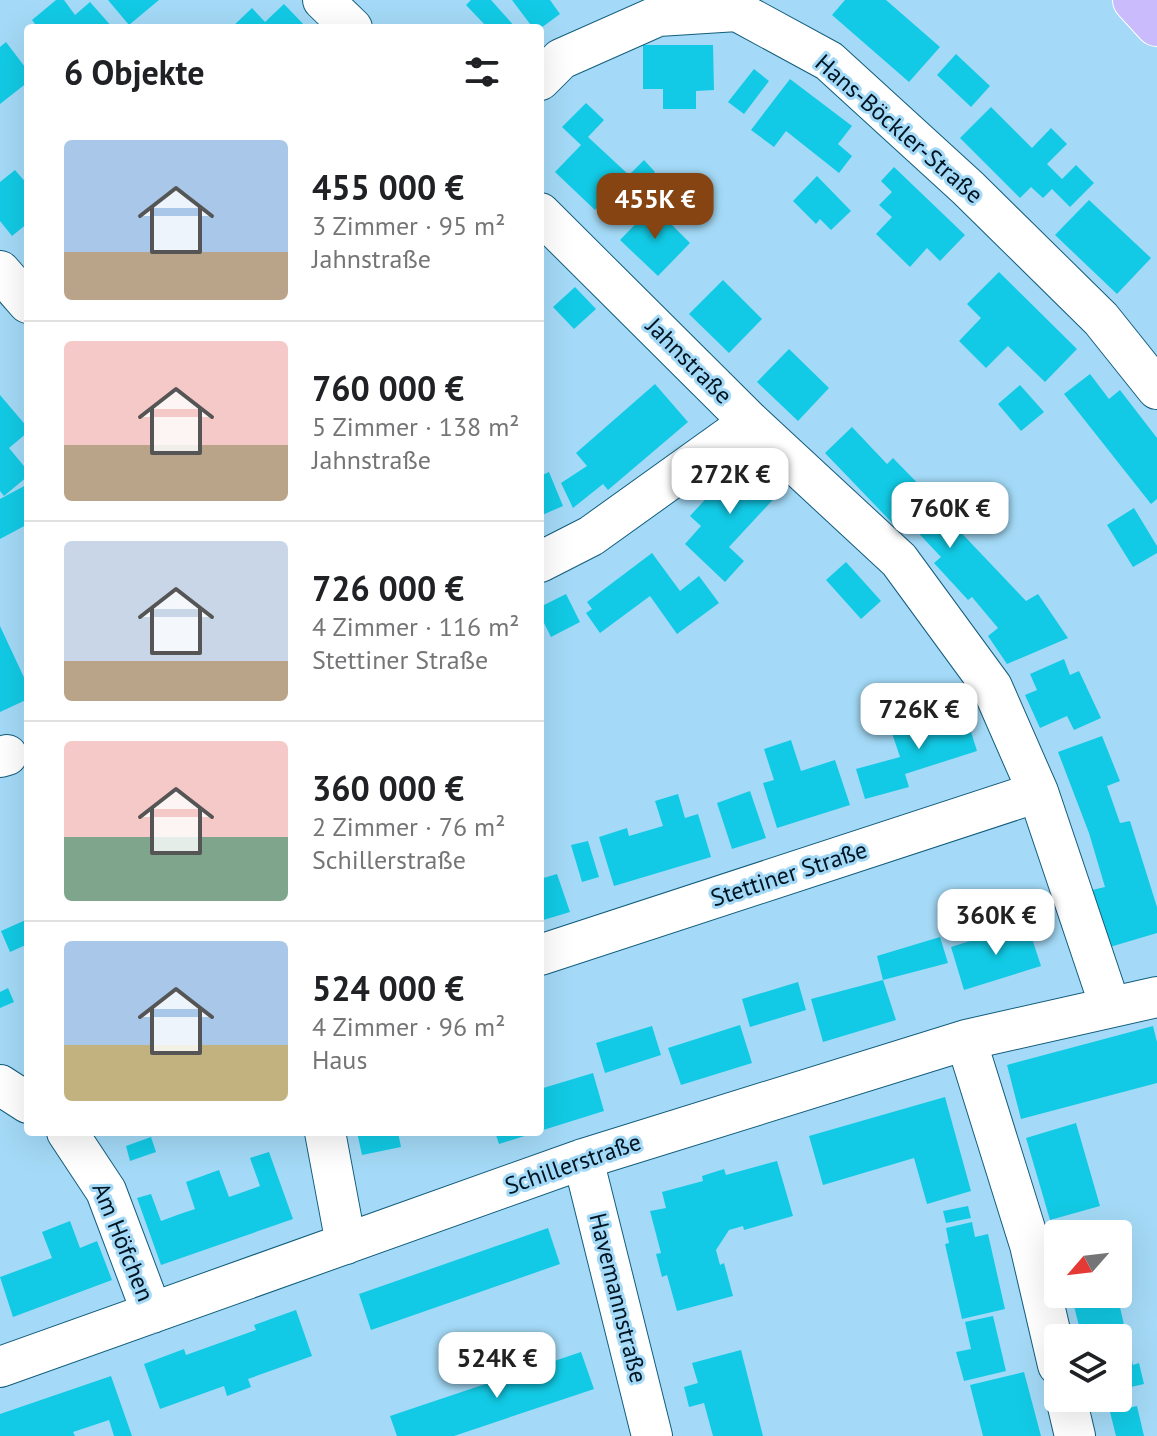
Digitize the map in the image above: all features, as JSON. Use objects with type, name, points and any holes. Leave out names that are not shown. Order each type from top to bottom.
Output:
[{"type":"main road","points":[[1135,0],[1157,24]]},
{"type":"street","points":[[323,0],[348,24]]},
{"type":"street","name":"Hans-Böckler-Straße","points":[[544,76],[561,59],[658,16],[737,11],[829,61],[968,188],[1101,319],[1157,389]]},
{"type":"street","name":"Jahnstraße","points":[[544,217],[750,422],[899,560],[992,687],[1038,792],[1110,1006]]},
{"type":"street","points":[[0,271],[24,298]]},
{"type":"street","points":[[544,560],[591,536],[750,422]]},
{"type":"street","name":"Stettiner Straße","points":[[544,954],[1038,792]]},
{"type":"street","name":"Schillerstraße","points":[[0,1367],[583,1159],[966,1040],[1157,997]]},
{"type":"street","points":[[966,1040],[1030,1245],[1048,1324]]},
{"type":"street","points":[[0,1085],[24,1100]]},
{"type":"street","name":"Am Höfchen","points":[[70,1136],[106,1191],[152,1313]]},
{"type":"street","points":[[326,1136],[346,1244]]},
{"type":"street","name":"Havemannstraße","points":[[583,1159],[652,1436]]},
{"type":"street","points":[[1069,1412],[1075,1436]]},
{"type":"building","points":[[56,0],[64,0],[75,15],[90,2],[109,24],[35,24],[32,20]]},
{"type":"building","points":[[108,0],[159,0],[130,24]]},
{"type":"building","points":[[471,0],[491,0],[512,24],[484,24],[466,5]]},
{"type":"building","points":[[512,0],[550,0],[560,14],[544,26],[530,24]]},
{"type":"building","points":[[845,0],[886,0],[940,47],[909,82],[832,15]]},
{"type":"building","points":[[284,4],[303,24],[235,24],[252,8],[265,22]]},
{"type":"building","points":[[6,42],[24,66],[24,85],[0,104],[0,47]]},
{"type":"building","points":[[643,45],[713,45],[714,90],[696,91],[696,109],[663,109],[663,89],[643,89]]},
{"type":"building","points":[[956,54],[990,86],[971,107],[937,75]]},
{"type":"building","points":[[754,69],[769,81],[744,114],[728,102]]},
{"type":"building","points":[[790,79],[852,126],[838,144],[852,156],[839,173],[786,131],[774,147],[751,130]]},
{"type":"building","points":[[586,103],[604,120],[588,137],[629,175],[644,160],[655,172],[634,194],[622,182],[595,210],[555,172],[581,145],[562,127]]},
{"type":"building","points":[[991,107],[1032,148],[1051,128],[1067,144],[1047,164],[1062,179],[1076,165],[1094,183],[1070,207],[1052,189],[1043,198],[1031,187],[1020,198],[960,138]]},
{"type":"building","points":[[894,167],[965,235],[940,261],[927,248],[910,267],[876,234],[892,217],[879,205],[892,192],[881,181]]},
{"type":"building","points":[[15,170],[24,180],[24,226],[12,236],[0,221],[0,182]]},
{"type":"building","points":[[817,176],[851,211],[831,230],[820,219],[816,224],[793,201]]},
{"type":"building","points":[[1089,200],[1151,258],[1117,294],[1055,235]]},
{"type":"building","points":[[653,206],[690,243],[658,276],[620,240]]},
{"type":"building","points":[[999,272],[1077,349],[1045,382],[1008,346],[986,368],[959,341],[981,318],[967,304]]},
{"type":"building","points":[[723,280],[762,319],[729,353],[689,314]]},
{"type":"building","points":[[575,287],[596,309],[574,329],[553,307]]},
{"type":"building","points":[[789,349],[829,388],[798,421],[757,382]]},
{"type":"building","points":[[1090,374],[1109,399],[1120,390],[1157,438],[1157,499],[1151,504],[1064,394]]},
{"type":"building","points":[[655,384],[688,422],[608,490],[603,484],[573,508],[561,483],[587,466],[576,453]]},
{"type":"building","points":[[1020,385],[1044,412],[1021,431],[998,404]]},
{"type":"building","points":[[0,395],[24,423],[24,435],[9,448],[24,466],[24,479],[4,496],[0,491]]},
{"type":"building","points":[[852,427],[887,464],[893,458],[932,498],[924,506],[944,526],[950,521],[1026,601],[1038,594],[1068,638],[1007,664],[988,636],[998,628],[972,597],[968,600],[934,563],[941,557],[908,522],[899,530],[825,453]]},
{"type":"building","points":[[745,456],[782,490],[729,547],[744,561],[725,582],[685,544],[701,526],[690,516]]},
{"type":"building","points":[[549,472],[563,506],[544,514],[544,474]]},
{"type":"building","points":[[24,486],[24,526],[0,539],[0,499]]},
{"type":"building","points":[[1134,508],[1157,546],[1157,553],[1133,567],[1107,525]]},
{"type":"building","points":[[652,553],[680,591],[699,576],[719,603],[677,634],[650,596],[600,633],[586,613],[592,609],[587,602]]},
{"type":"building","points":[[846,562],[881,601],[861,619],[826,580]]},
{"type":"building","points":[[566,594],[580,622],[551,637],[544,623],[544,605]]},
{"type":"building","points":[[0,626],[24,677],[24,701],[0,712]]},
{"type":"building","points":[[1064,659],[1070,675],[1079,671],[1101,718],[1074,730],[1067,716],[1040,728],[1025,695],[1037,690],[1030,674]]},
{"type":"building","points":[[963,706],[977,751],[905,774],[909,787],[865,799],[856,769],[900,757],[891,730]]},
{"type":"building","points":[[1102,736],[1120,781],[1107,786],[1120,823],[1130,821],[1157,907],[1157,933],[1110,947],[1092,890],[1105,887],[1089,833],[1058,752]]},
{"type":"building","points":[[791,740],[801,771],[835,760],[850,805],[777,828],[763,783],[774,780],[764,749]]},
{"type":"building","points":[[750,791],[766,838],[732,849],[717,803]]},
{"type":"building","points":[[678,794],[685,818],[698,814],[711,857],[614,886],[599,837],[627,828],[629,836],[663,826],[655,801]]},
{"type":"building","points":[[588,841],[599,877],[582,882],[571,845]]},
{"type":"building","points":[[557,874],[570,912],[544,920],[544,878]]},
{"type":"building","points":[[24,921],[24,946],[10,952],[1,931]]},
{"type":"building","points":[[1027,923],[1041,966],[964,990],[951,947]]},
{"type":"building","points":[[940,937],[948,963],[883,980],[877,956]]},
{"type":"building","points":[[883,980],[896,1020],[823,1042],[811,999]]},
{"type":"building","points":[[798,982],[806,1010],[750,1027],[742,999]]},
{"type":"building","points":[[8,988],[14,1002],[0,1008],[0,992]]},
{"type":"building","points":[[740,1025],[752,1063],[681,1085],[668,1048]]},
{"type":"building","points":[[652,1026],[661,1055],[605,1073],[596,1043]]},
{"type":"building","points":[[1153,1026],[1157,1042],[1157,1083],[1021,1119],[1007,1065]]},
{"type":"building","points":[[593,1073],[604,1111],[544,1130],[544,1088]]},
{"type":"building","points":[[945,1097],[971,1191],[927,1204],[914,1158],[823,1185],[809,1136]]},
{"type":"building","points":[[1076,1123],[1100,1206],[1050,1220],[1026,1138]]},
{"type":"building","points":[[358,1136],[399,1136],[401,1147],[362,1155]]},
{"type":"building","points":[[496,1136],[524,1136],[499,1144]]},
{"type":"building","points":[[151,1137],[156,1152],[130,1161],[126,1146]]},
{"type":"building","points":[[269,1152],[293,1219],[161,1265],[137,1198],[151,1194],[161,1221],[195,1209],[186,1182],[219,1170],[229,1197],[260,1186],[250,1158]]},
{"type":"building","points":[[777,1161],[793,1216],[744,1230],[743,1226],[729,1230],[716,1250],[720,1265],[724,1263],[733,1296],[677,1311],[667,1275],[662,1277],[656,1254],[661,1253],[650,1211],[666,1208],[662,1192],[703,1181],[702,1176],[724,1169],[726,1175]]},
{"type":"building","points":[[968,1206],[971,1218],[946,1223],[943,1211]]},
{"type":"building","points":[[70,1221],[80,1248],[97,1241],[112,1280],[13,1317],[0,1277],[52,1258],[42,1232]]},
{"type":"building","points":[[972,1222],[975,1237],[988,1234],[1005,1309],[962,1319],[945,1244],[949,1243],[946,1228]]},
{"type":"building","points":[[548,1228],[560,1264],[371,1330],[359,1294]]},
{"type":"building","points":[[1074,1308],[1120,1308],[1124,1324],[1078,1324]]},
{"type":"building","points":[[296,1310],[312,1356],[248,1379],[251,1387],[227,1396],[224,1386],[160,1409],[144,1364],[184,1349],[186,1355],[256,1330],[254,1325]]},
{"type":"building","points":[[993,1316],[1006,1371],[964,1381],[956,1352],[971,1349],[965,1322]]},
{"type":"building","points":[[741,1350],[763,1436],[713,1436],[704,1403],[689,1407],[684,1387],[698,1383],[692,1363]]},
{"type":"building","points":[[581,1352],[594,1389],[454,1436],[397,1436],[390,1416]]},
{"type":"building","points":[[1132,1361],[1133,1365],[1139,1363],[1144,1384],[1132,1387]]},
{"type":"building","points":[[1024,1372],[1041,1436],[983,1436],[970,1385]]},
{"type":"building","points":[[111,1376],[132,1436],[114,1436],[109,1420],[73,1432],[75,1436],[0,1436],[0,1414]]},
{"type":"building","points":[[1137,1406],[1144,1436],[1116,1436],[1110,1412],[1132,1412],[1132,1407]]}]
